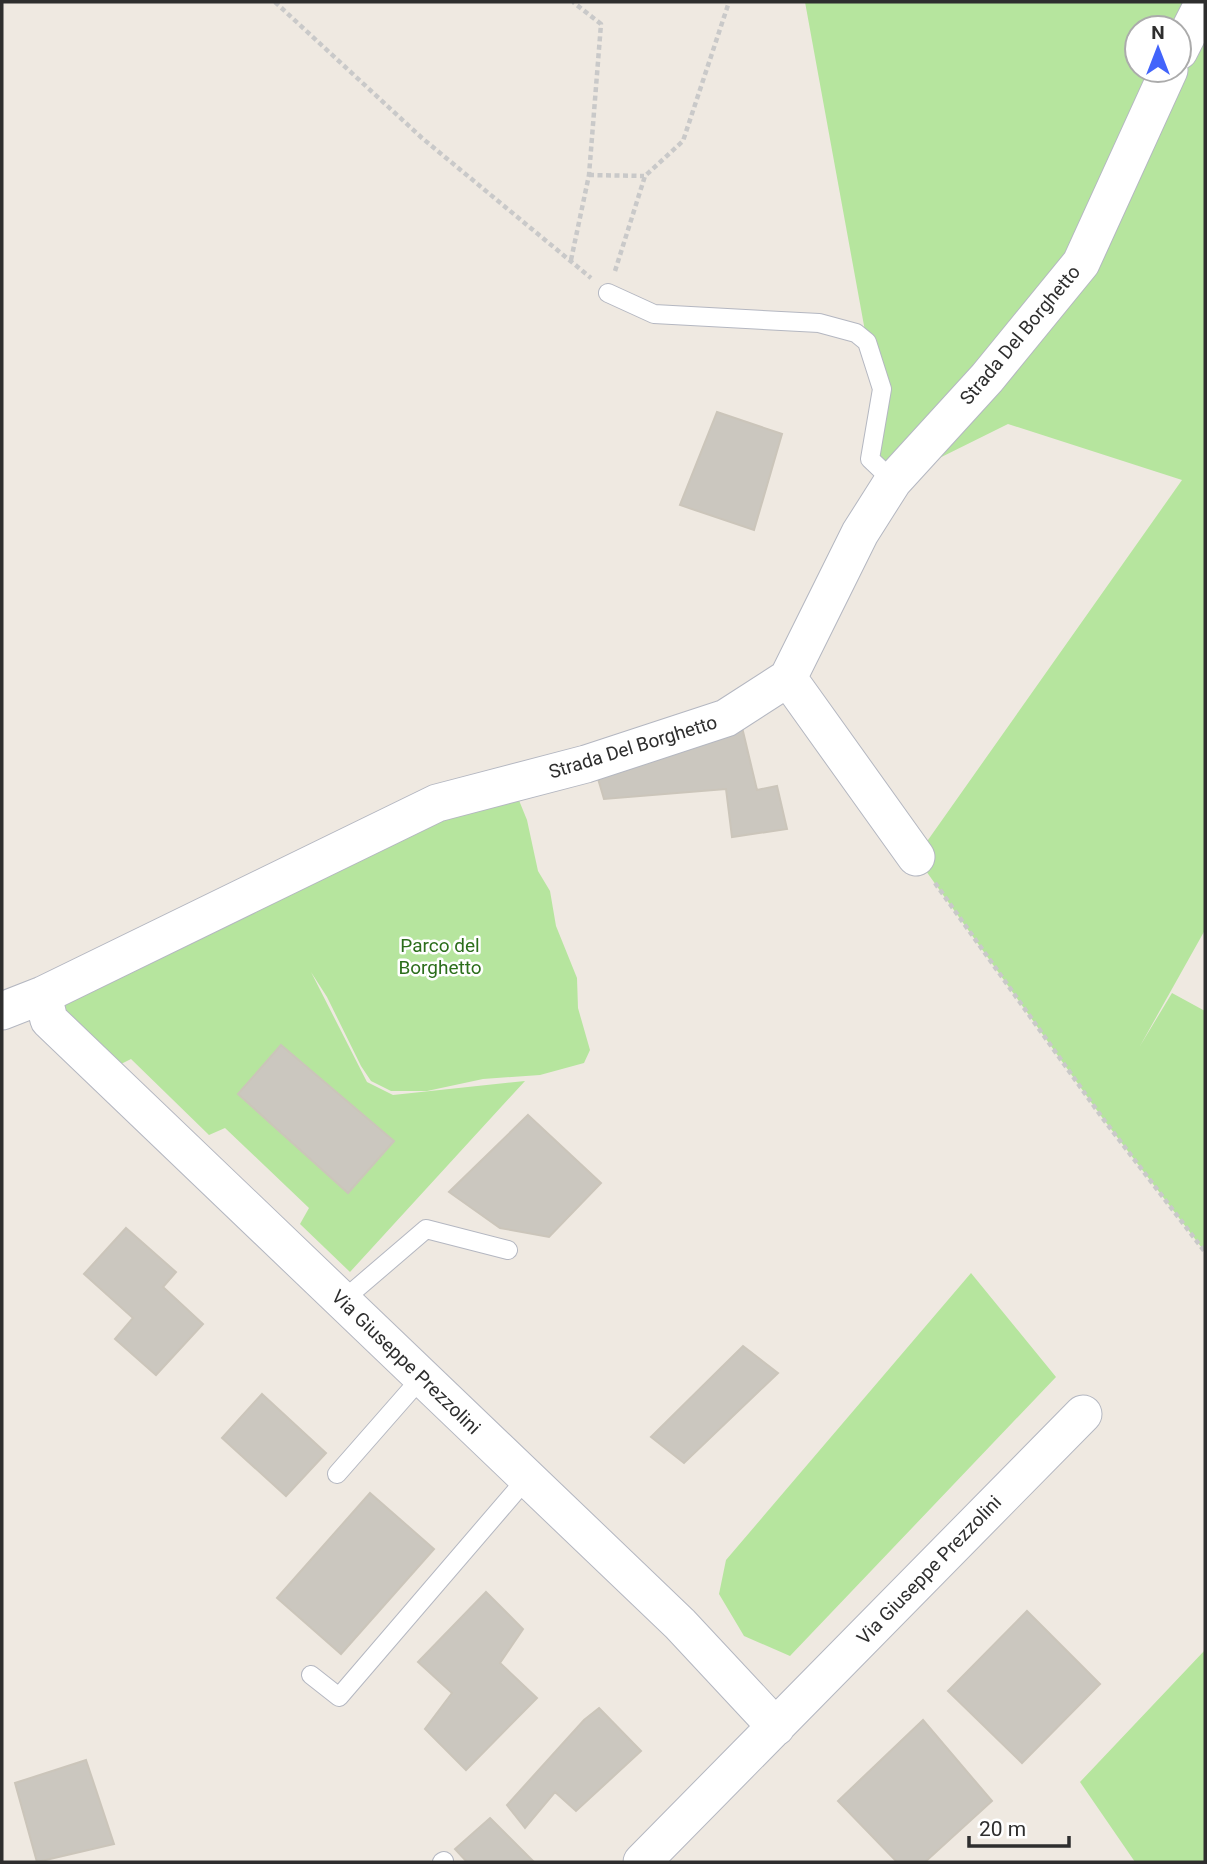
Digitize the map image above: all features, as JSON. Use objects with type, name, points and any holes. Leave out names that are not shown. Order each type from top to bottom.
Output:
[{"type":"street","points":[[1193,25],[1205,2]]},
{"type":"street","name":"Strada Del Borghetto","points":[[2,1011],[43,995],[437,803],[586,764],[726,718],[788,678],[860,533],[893,481],[986,378],[1081,263],[1163,84]]},
{"type":"street","points":[[788,678],[916,857]]},
{"type":"street","name":"Via Giuseppe Prezzolini","points":[[43,995],[49,1020],[680,1624],[776,1727]]},
{"type":"street","name":"Via Giuseppe Prezzolini","points":[[656,1858],[776,1727],[1083,1414]]},
{"type":"lane","points":[[608,293],[654,314],[819,323],[856,333],[867,342],[882,389],[870,459],[893,481]]},
{"type":"lane","points":[[342,1301],[426,1229],[508,1250]]},
{"type":"lane","points":[[337,1474],[422,1377]]},
{"type":"lane","points":[[311,1675],[339,1697],[527,1478]]},
{"type":"path","points":[[275,2],[422,138],[608,293],[645,176],[683,141],[729,2]]},
{"type":"path","points":[[571,260],[589,175],[601,24],[573,2]]},
{"type":"path","points":[[589,175],[645,176]]},
{"type":"path","points":[[916,857],[1101,1116],[1205,1252]]},
{"type":"green space","points":[[805,2],[1205,2],[1205,930],[1140,1046],[1172,993],[1205,1011],[1205,1252],[1101,1116],[916,857],[1182,480],[1008,424],[893,481],[870,459],[882,389],[867,342]]},
{"type":"green space","name":"Parco del Borghetto","points":[[516,793],[527,820],[538,871],[550,891],[556,926],[577,978],[578,1008],[590,1050],[584,1063],[540,1075],[483,1079],[427,1091],[391,1091],[371,1081],[311,972],[367,1082],[393,1095],[525,1081],[350,1272],[300,1224],[309,1208],[225,1128],[209,1135],[131,1059],[119,1065],[53,999],[438,817]]},
{"type":"green space","points":[[971,1273],[1056,1377],[790,1656],[744,1636],[719,1594],[726,1560]]},
{"type":"green space","points":[[1205,1650],[1205,1862],[1135,1862],[1080,1782]]},
{"type":"building","points":[[717,412],[782,434],[754,530],[680,505]]},
{"type":"building","points":[[741,723],[757,790],[777,786],[787,829],[732,837],[726,789],[604,799],[596,772]]},
{"type":"building","points":[[281,1045],[394,1141],[348,1193],[238,1094]]},
{"type":"building","points":[[528,1115],[601,1183],[549,1237],[500,1228],[449,1192]]},
{"type":"building","points":[[126,1228],[176,1272],[163,1287],[203,1324],[156,1375],[115,1339],[133,1318],[84,1274]]},
{"type":"building","points":[[743,1346],[778,1373],[684,1463],[651,1437]]},
{"type":"building","points":[[262,1394],[326,1453],[286,1496],[222,1438]]},
{"type":"building","points":[[370,1493],[434,1549],[341,1654],[277,1598]]},
{"type":"building","points":[[486,1592],[523,1629],[500,1663],[537,1698],[466,1770],[425,1729],[452,1693],[418,1662]]},
{"type":"building","points":[[1027,1611],[1100,1684],[1022,1763],[948,1691]]},
{"type":"building","points":[[599,1708],[641,1751],[576,1811],[555,1792],[525,1828],[507,1805],[584,1720]]},
{"type":"building","points":[[923,1720],[992,1801],[925,1862],[897,1862],[838,1801]]},
{"type":"building","points":[[86,1760],[114,1844],[37,1862],[15,1783]]},
{"type":"building","points":[[490,1818],[534,1862],[467,1862],[455,1849]]}]
